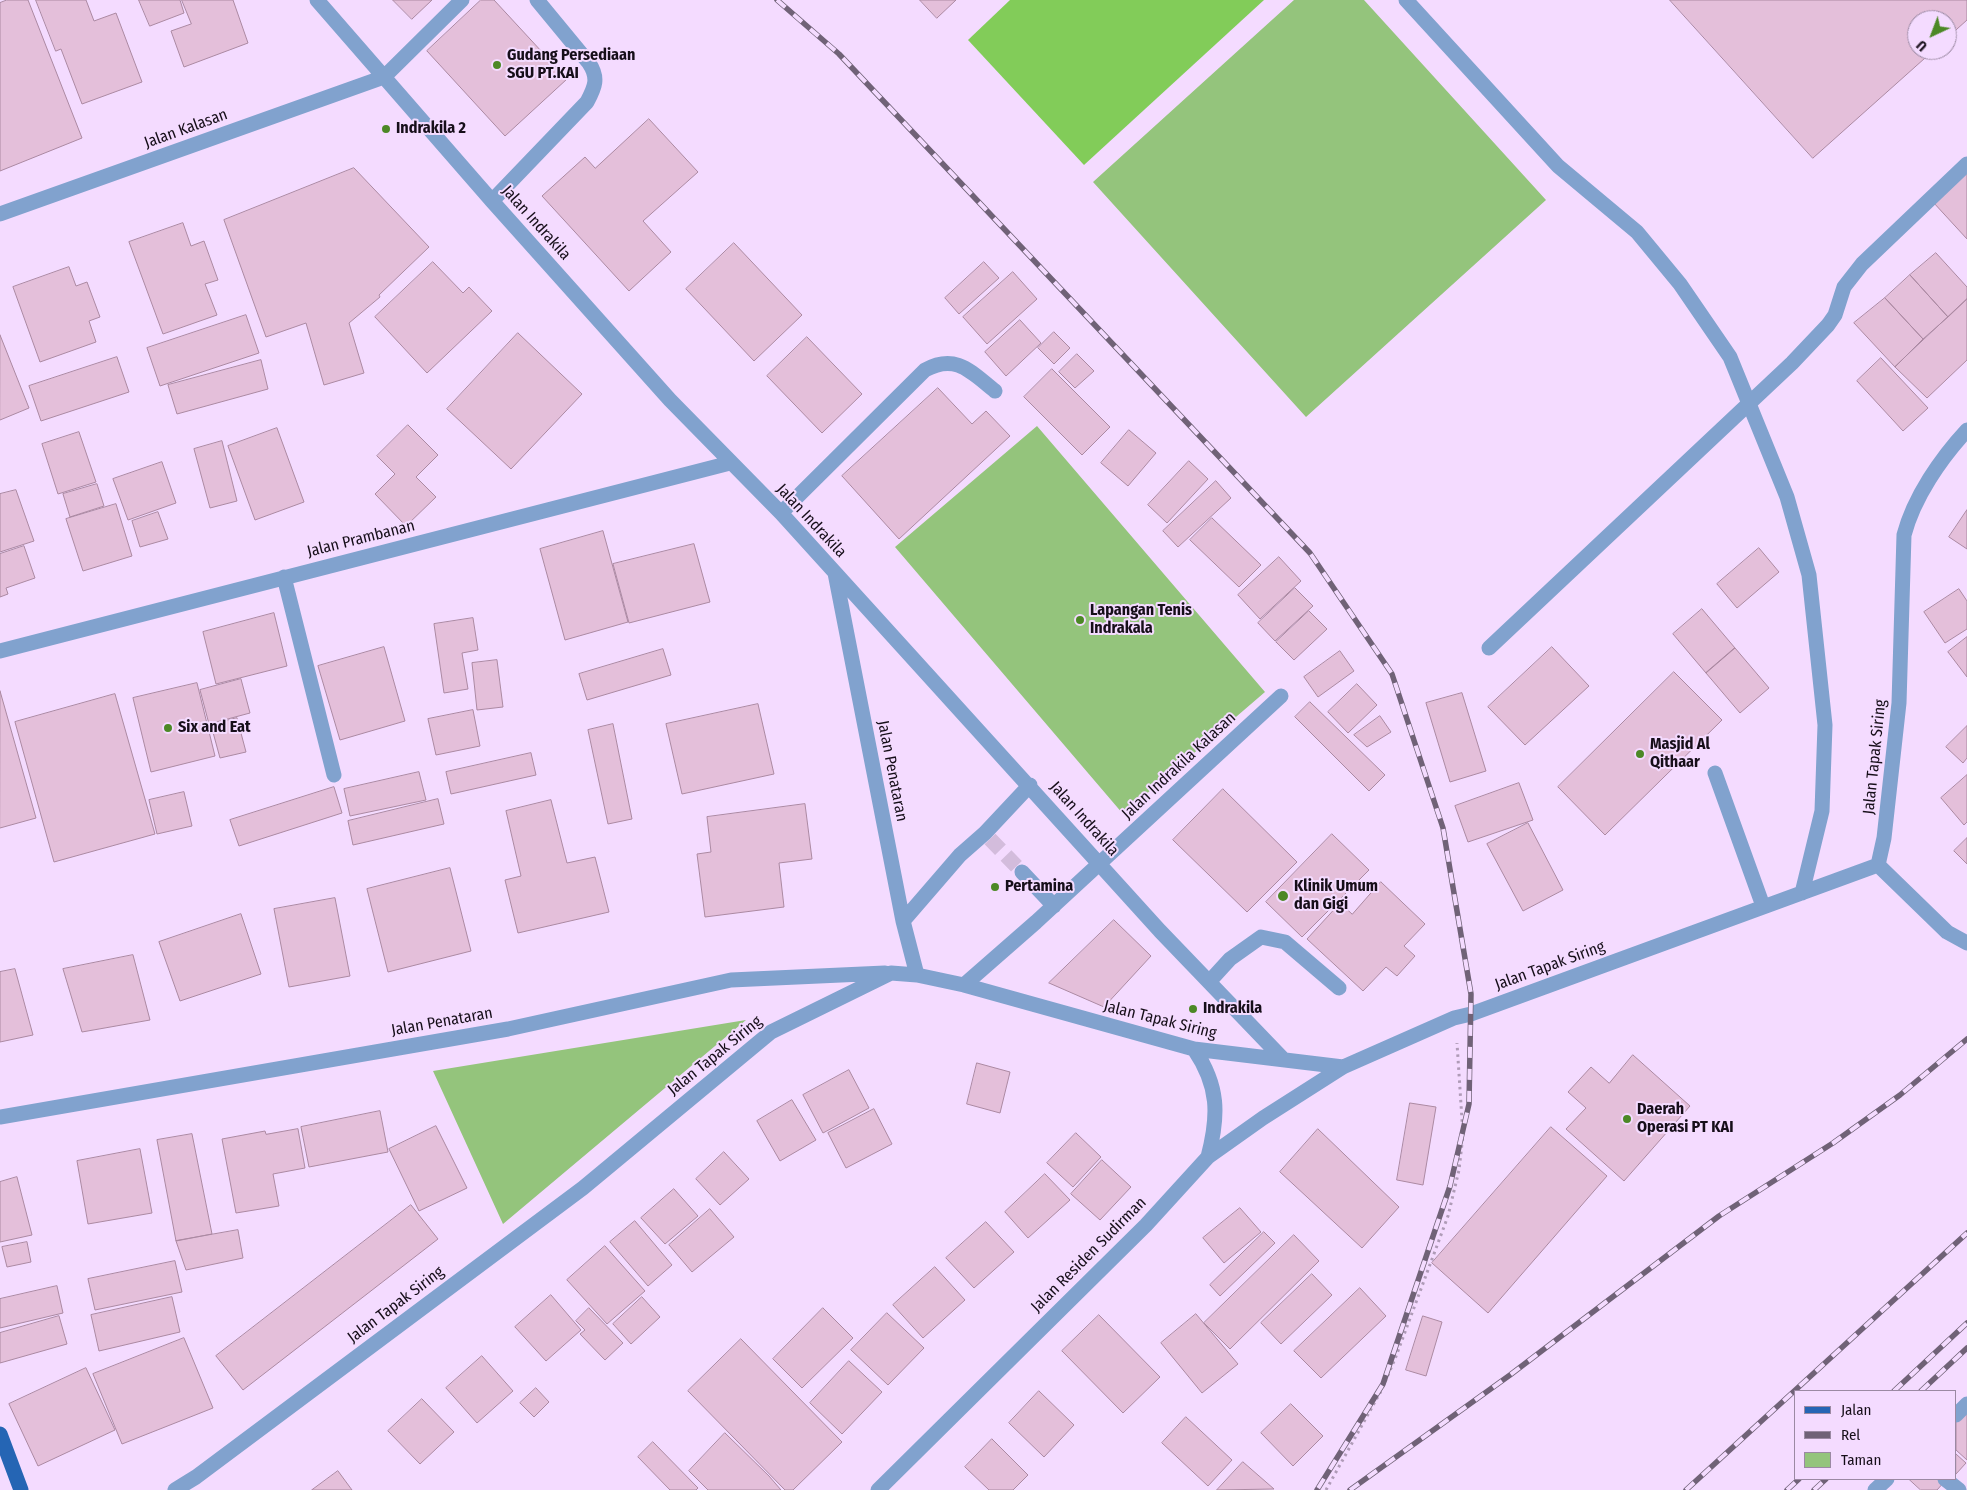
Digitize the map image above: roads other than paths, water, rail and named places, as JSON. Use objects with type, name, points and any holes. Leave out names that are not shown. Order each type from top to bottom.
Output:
[{"type":"main road","points":[[0,1434],[21,1490]]},
{"type":"street","name":"Jalan Indrakila","points":[[317,0],[492,201],[730,463],[781,513],[1209,982],[1284,1060]]},
{"type":"street","points":[[384,76],[462,0]]},
{"type":"street","points":[[492,201],[587,102],[596,82],[595,72],[589,62],[537,0]]},
{"type":"street","points":[[1406,0],[1558,166],[1637,232],[1680,284],[1730,356],[1787,497],[1809,575],[1825,725],[1822,811],[1802,893]]},
{"type":"street","name":"Jalan Kalasan","points":[[0,214],[384,76]]},
{"type":"street","points":[[1488,648],[1750,404],[1828,325],[1835,315],[1844,287],[1862,264],[1967,164]]},
{"type":"street","points":[[781,513],[925,370],[943,362],[954,363],[973,373],[995,391]]},
{"type":"street","name":"Jalan Tapak Siring","points":[[175,1490],[196,1477],[583,1188],[771,1032],[891,973],[917,975],[964,985],[1194,1049],[1343,1067],[1454,1018],[1471,1014],[1878,865],[1884,838],[1899,703],[1904,535],[1908,520],[1916,503],[1940,463],[1967,430]]},
{"type":"street","name":"Jalan Prambanan","points":[[0,651],[730,463]]},
{"type":"street","name":"Jalan Penataran","points":[[836,573],[903,921],[917,975]]},
{"type":"street","points":[[284,577],[334,775]]},
{"type":"street","name":"Jalan Indrakila Kalasan","points":[[964,985],[1054,906],[1281,696]]},
{"type":"street","points":[[1715,772],[1763,906]]},
{"type":"street","points":[[903,921],[960,855],[988,836],[1030,785]]},
{"type":"street","points":[[1878,865],[1947,932],[1967,943]]},
{"type":"street","points":[[1022,872],[1054,906]]},
{"type":"street","points":[[1209,982],[1230,959],[1261,937],[1285,942],[1339,988]]},
{"type":"street","name":"Jalan Penataran","points":[[0,1117],[508,1029],[731,980],[891,973]]},
{"type":"street","points":[[1194,1049],[1211,1079],[1215,1100],[1215,1131],[1208,1157]]},
{"type":"street","name":"Jalan Residen Sudirman","points":[[878,1490],[1146,1225],[1208,1157],[1263,1118],[1343,1067]]},
{"type":"street","points":[[1957,1413],[1967,1404]]},
{"type":"street","points":[[1876,1490],[1886,1480]]},
{"type":"street","points":[[1946,1480],[1959,1490]]},
{"type":"tunnel","points":[[990,839],[1022,872]]},
{"type":"railway","points":[[777,0],[839,54],[1310,553],[1392,674],[1443,828],[1471,994],[1469,1104],[1450,1186],[1383,1384],[1317,1490]]},
{"type":"railway","points":[[1350,1490],[1510,1375],[1719,1216],[1833,1143],[1900,1095],[1967,1039]]},
{"type":"railway","points":[[1795,1390],[1967,1233]]},
{"type":"railway","points":[[1895,1390],[1967,1323]]},
{"type":"railway","points":[[1922,1390],[1967,1348]]},
{"type":"railway","points":[[1686,1490],[1794,1391]]},
{"type":"railway","points":[[1787,1490],[1798,1480]]},
{"type":"railway","points":[[1814,1490],[1825,1480]]},
{"type":"place","name":"Gudang Persediaan SGU PT.KAI","points":[[497,65]]},
{"type":"place","name":"Indrakila 2","points":[[386,129]]},
{"type":"place","name":"Lapangan Tenis Indrakala","points":[[1080,620]]},
{"type":"place","name":"Six and Eat","points":[[168,728]]},
{"type":"place","name":"Masjid Al Qithaar","points":[[1640,754]]},
{"type":"place","name":"Pertamina","points":[[995,887]]},
{"type":"place","name":"Klinik Umum dan Gigi","points":[[1283,896]]},
{"type":"place","name":"Indrakila","points":[[1193,1009]]},
{"type":"place","name":"Daerah Operasi PT KAI","points":[[1627,1119]]}]
